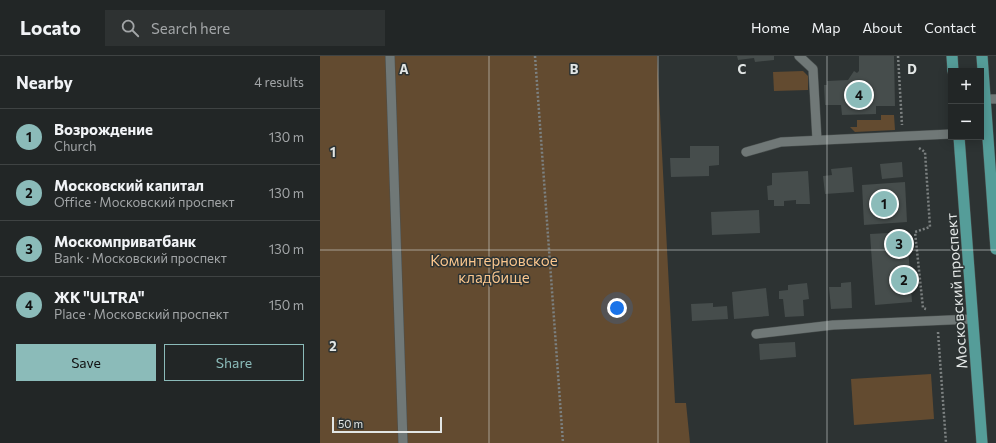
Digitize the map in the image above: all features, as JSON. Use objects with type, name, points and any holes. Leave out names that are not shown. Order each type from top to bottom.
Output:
[{"type":"main road","points":[[952,56],[953,68]]},
{"type":"main road","points":[[982,56],[990,99],[996,249]]},
{"type":"main road","name":"Московский проспект","points":[[959,140],[982,443]]},
{"type":"lane","points":[[390,56],[403,443]]},
{"type":"lane","points":[[799,56],[814,69],[817,140]]},
{"type":"lane","points":[[746,152],[781,142],[948,134]]},
{"type":"lane","points":[[756,334],[833,325],[973,319]]},
{"type":"path","points":[[535,56],[563,443]]},
{"type":"path","points":[[929,219],[930,227]]},
{"type":"green space","name":"Коминтерновское кладбище","points":[[320,56],[657,56],[675,403],[686,403],[690,443],[320,443]]},
{"type":"green space","points":[[803,71],[808,76],[808,90],[774,91],[773,72]]},
{"type":"green space","points":[[881,115],[894,115],[895,130],[855,132],[850,127],[857,127],[857,120],[881,120]]},
{"type":"green space","points":[[931,374],[934,419],[854,425],[851,379]]},
{"type":"building","points":[[737,56],[774,56],[774,60],[755,62],[754,58],[738,60]]},
{"type":"building","points":[[859,56],[894,56],[895,106],[876,106],[876,114],[842,115],[841,105],[825,105],[824,85],[827,85],[827,81],[848,80],[854,71],[857,73],[859,71]]},
{"type":"building","points":[[690,146],[719,146],[719,165],[709,166],[709,176],[671,177],[670,158],[690,158]]},
{"type":"building","points":[[902,162],[903,177],[882,179],[880,164]]},
{"type":"building","points":[[852,167],[854,192],[825,194],[823,176],[832,175],[831,169]]},
{"type":"building","points":[[808,171],[810,204],[796,204],[796,200],[784,201],[784,206],[774,206],[774,200],[768,200],[767,186],[772,185],[772,173]]},
{"type":"building","points":[[905,182],[907,222],[864,225],[862,185]]},
{"type":"building","points":[[759,210],[760,233],[712,235],[711,212]]},
{"type":"building","points":[[907,232],[912,302],[875,305],[870,234]]},
{"type":"building","points":[[851,282],[852,308],[831,309],[829,287],[841,287],[841,283]]},
{"type":"building","points":[[807,283],[809,299],[803,300],[804,316],[785,317],[783,299],[779,299],[779,291],[788,290],[788,285]]},
{"type":"building","points":[[766,288],[769,316],[734,319],[732,292]]},
{"type":"building","points":[[713,303],[713,307],[727,306],[728,319],[692,321],[691,304]]},
{"type":"building","points":[[795,342],[796,357],[760,360],[759,344]]},
{"type":"place","name":"ЖК \"ULTRA\"","points":[[859,95]]},
{"type":"place","name":"Возрождение","points":[[884,204]]},
{"type":"place","name":"Москомприватбанк","points":[[899,244]]},
{"type":"place","name":"Московский капитал","points":[[904,280]]}]
